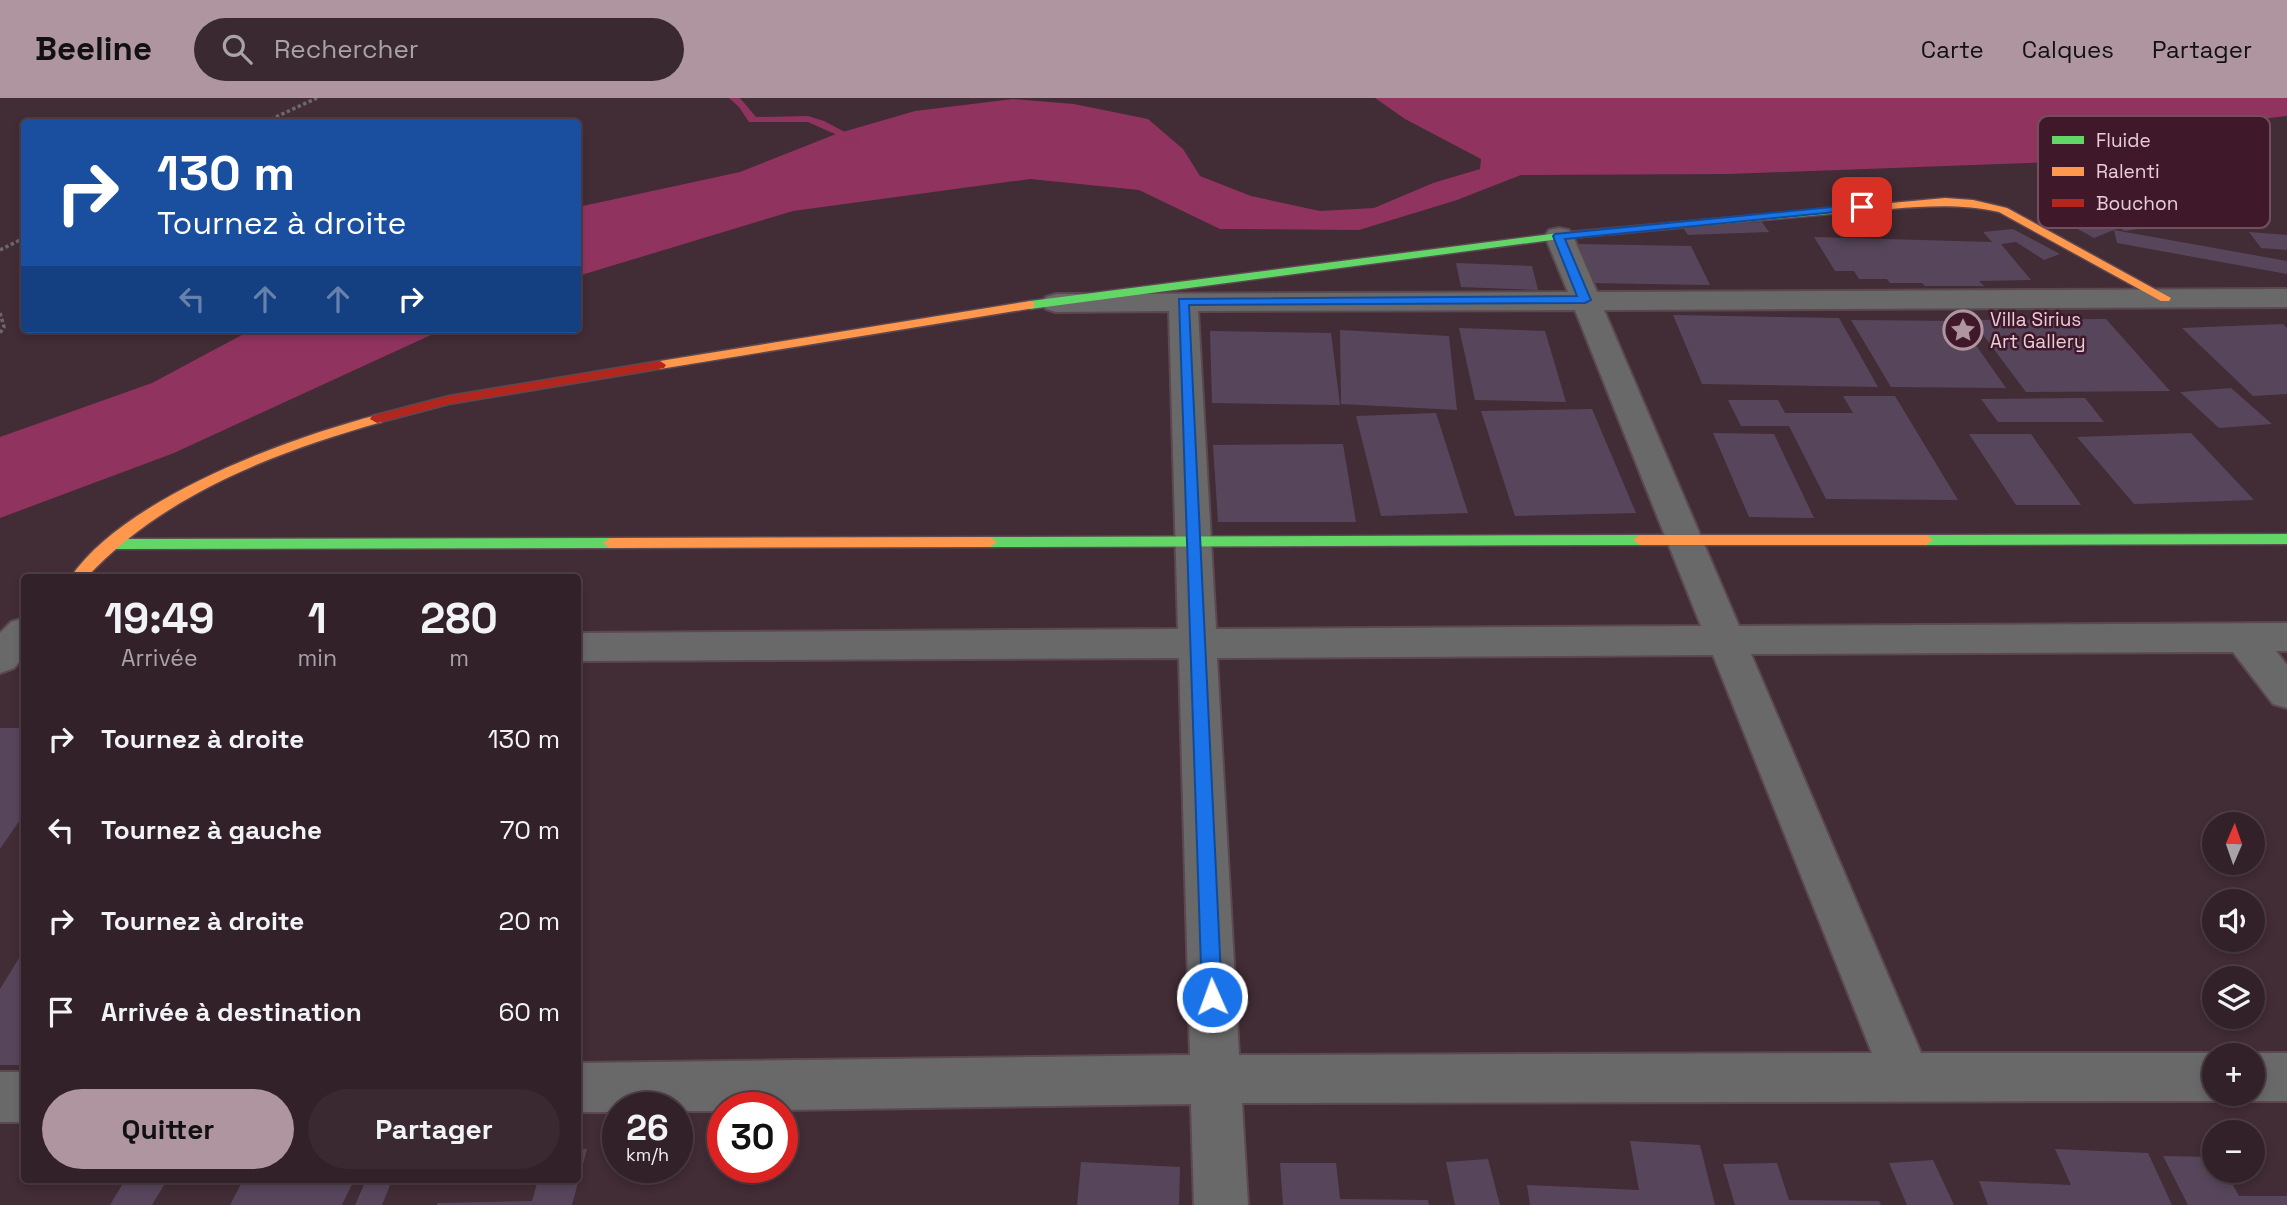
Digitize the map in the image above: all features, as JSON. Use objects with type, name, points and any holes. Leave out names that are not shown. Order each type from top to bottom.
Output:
[{"type":"street","points":[[81,574],[110,544],[198,485],[333,430],[449,400],[1040,303],[1559,236],[1917,202],[1973,203],[2003,210],[2165,299]]},
{"type":"street","points":[[1559,236],[1907,1078]]},
{"type":"street","points":[[1040,303],[2287,298]]},
{"type":"street","points":[[1183,302],[1221,1205]]},
{"type":"street","points":[[110,544],[2287,539]]},
{"type":"street","points":[[2243,637],[2287,693]]},
{"type":"street","points":[[581,647],[2287,637]]},
{"type":"street","points":[[581,1088],[1216,1079],[2202,1077]]},
{"type":"street","points":[[2265,1077],[2287,1077]]},
{"type":"street","points":[[0,1097],[21,1097]]},
{"type":"path","points":[[272,119],[317,98]]},
{"type":"path","points":[[0,250],[21,240]]},
{"type":"path","points":[[0,313],[5,327],[0,333]]},
{"type":"shaded area","points":[[1375,98],[2287,98],[2287,116],[2270,118],[2038,116],[2038,163],[1729,174],[1521,175],[1457,200],[1359,230],[1220,229],[1139,190],[1030,179],[793,211],[581,275],[581,206],[740,172],[836,134],[915,111],[1013,99],[1074,104],[1148,119],[1183,149],[1200,176],[1251,196],[1320,211],[1374,208],[1433,183],[1480,169],[1481,159],[1405,119]]},
{"type":"shaded area","points":[[246,333],[435,333],[174,453],[0,518],[0,437],[152,383]]},
{"type":"building","points":[[1762,222],[1769,232],[1688,235],[1682,226]]},
{"type":"building","points":[[2076,228],[2119,228],[2094,238]]},
{"type":"building","points":[[2119,228],[2146,228],[2125,231]]},
{"type":"building","points":[[2013,229],[2060,254],[2044,260],[2016,242],[2001,244],[2031,280],[1979,281],[1984,286],[1925,286],[1922,283],[1890,283],[1887,279],[1859,279],[1854,271],[1835,271],[1814,237],[1992,242],[1983,232]]},
{"type":"building","points":[[2114,230],[2287,261],[2287,274],[2117,243]]},
{"type":"building","points":[[2249,232],[2287,235],[2287,250],[2261,248]]},
{"type":"building","points":[[1575,244],[1691,246],[1710,285],[1589,283]]},
{"type":"building","points":[[1456,263],[1532,266],[1538,290],[1461,287]]},
{"type":"building","points":[[1673,315],[1839,318],[1878,387],[1702,384]]},
{"type":"building","points":[[2106,319],[2170,391],[2026,392],[1972,320]]},
{"type":"building","points":[[1851,320],[1959,321],[2006,388],[1891,387]]},
{"type":"building","points":[[2283,324],[2287,328],[2287,394],[2253,396],[2182,328]]},
{"type":"building","points":[[1459,328],[1545,331],[1566,402],[1475,400]]},
{"type":"building","points":[[1340,330],[1449,336],[1457,410],[1341,404]]},
{"type":"building","points":[[1210,331],[1331,333],[1340,405],[1212,403]]},
{"type":"building","points":[[2231,388],[2272,424],[2219,428],[2180,392]]},
{"type":"building","points":[[1843,396],[1895,396],[1958,500],[1826,499],[1789,426],[1741,426],[1728,400],[1778,400],[1785,413],[1853,413]]},
{"type":"building","points":[[2085,398],[2104,422],[1998,422],[1981,399]]},
{"type":"building","points":[[1592,409],[1636,513],[1515,516],[1481,411]]},
{"type":"building","points":[[1436,413],[1468,513],[1381,516],[1356,416]]},
{"type":"building","points":[[1713,433],[1774,434],[1814,518],[1749,517]]},
{"type":"building","points":[[2191,433],[2254,500],[2134,504],[2077,437]]},
{"type":"building","points":[[1969,434],[2031,434],[2081,505],[2016,505]]},
{"type":"building","points":[[1343,444],[1356,522],[1218,522],[1213,445]]},
{"type":"building","points":[[0,728],[21,728],[21,818],[0,849]]},
{"type":"building","points":[[21,955],[21,1065],[0,1065],[0,989]]},
{"type":"building","points":[[1630,1141],[1700,1145],[1715,1205],[1530,1205],[1527,1185],[1639,1190]]},
{"type":"building","points":[[581,1149],[587,1149],[581,1171]]},
{"type":"building","points":[[2055,1149],[2148,1153],[2172,1205],[1988,1205],[1979,1181],[2071,1185]]},
{"type":"building","points":[[2163,1156],[2202,1157],[2202,1183],[2232,1183],[2239,1196],[2287,1196],[2287,1205],[2188,1205]]},
{"type":"building","points":[[1488,1159],[1500,1205],[1455,1205],[1446,1162]]},
{"type":"building","points":[[1933,1160],[1954,1205],[1907,1205],[1889,1163]]},
{"type":"building","points":[[1081,1162],[1180,1167],[1179,1205],[1077,1205]]},
{"type":"building","points":[[1280,1163],[1336,1163],[1340,1199],[1428,1200],[1429,1205],[1283,1205]]},
{"type":"building","points":[[1777,1163],[1789,1200],[1879,1201],[1881,1205],[1735,1205],[1723,1164]]},
{"type":"building","points":[[123,1183],[165,1183],[152,1205],[110,1205]]},
{"type":"building","points":[[241,1183],[353,1183],[342,1205],[230,1205]]},
{"type":"building","points":[[365,1183],[391,1183],[382,1205],[355,1205]]},
{"type":"building","points":[[537,1183],[578,1183],[572,1205],[437,1205],[437,1203],[532,1201]]},
{"type":"waterway","points":[[734,98],[743,105],[753,120],[808,119],[855,140]]},
{"type":"traffic: fast","points":[[1030,305],[1559,236],[1891,206]]},
{"type":"traffic: fast","points":[[1926,540],[2287,539]]},
{"type":"traffic: fast","points":[[990,542],[1640,540]]},
{"type":"traffic: fast","points":[[110,544],[610,543]]},
{"type":"traffic: slow","points":[[1891,206],[1945,201],[1973,203],[2003,210],[2165,298]]},
{"type":"traffic: slow","points":[[660,365],[1030,305]]},
{"type":"traffic: slow","points":[[81,574],[111,543],[171,502],[204,484],[272,453],[377,419]]},
{"type":"traffic: slow","points":[[1640,540],[1926,540]]},
{"type":"traffic: slow","points":[[610,543],[990,542]]},
{"type":"traffic: jam","points":[[377,419],[449,400],[660,365]]},
{"type":"place","name":"Villa Sirius Art Gallery","points":[[1963,330]]},
{"type":"route","points":[[1212,997],[1183,302],[1585,300],[1559,236],[1862,207]]}]
